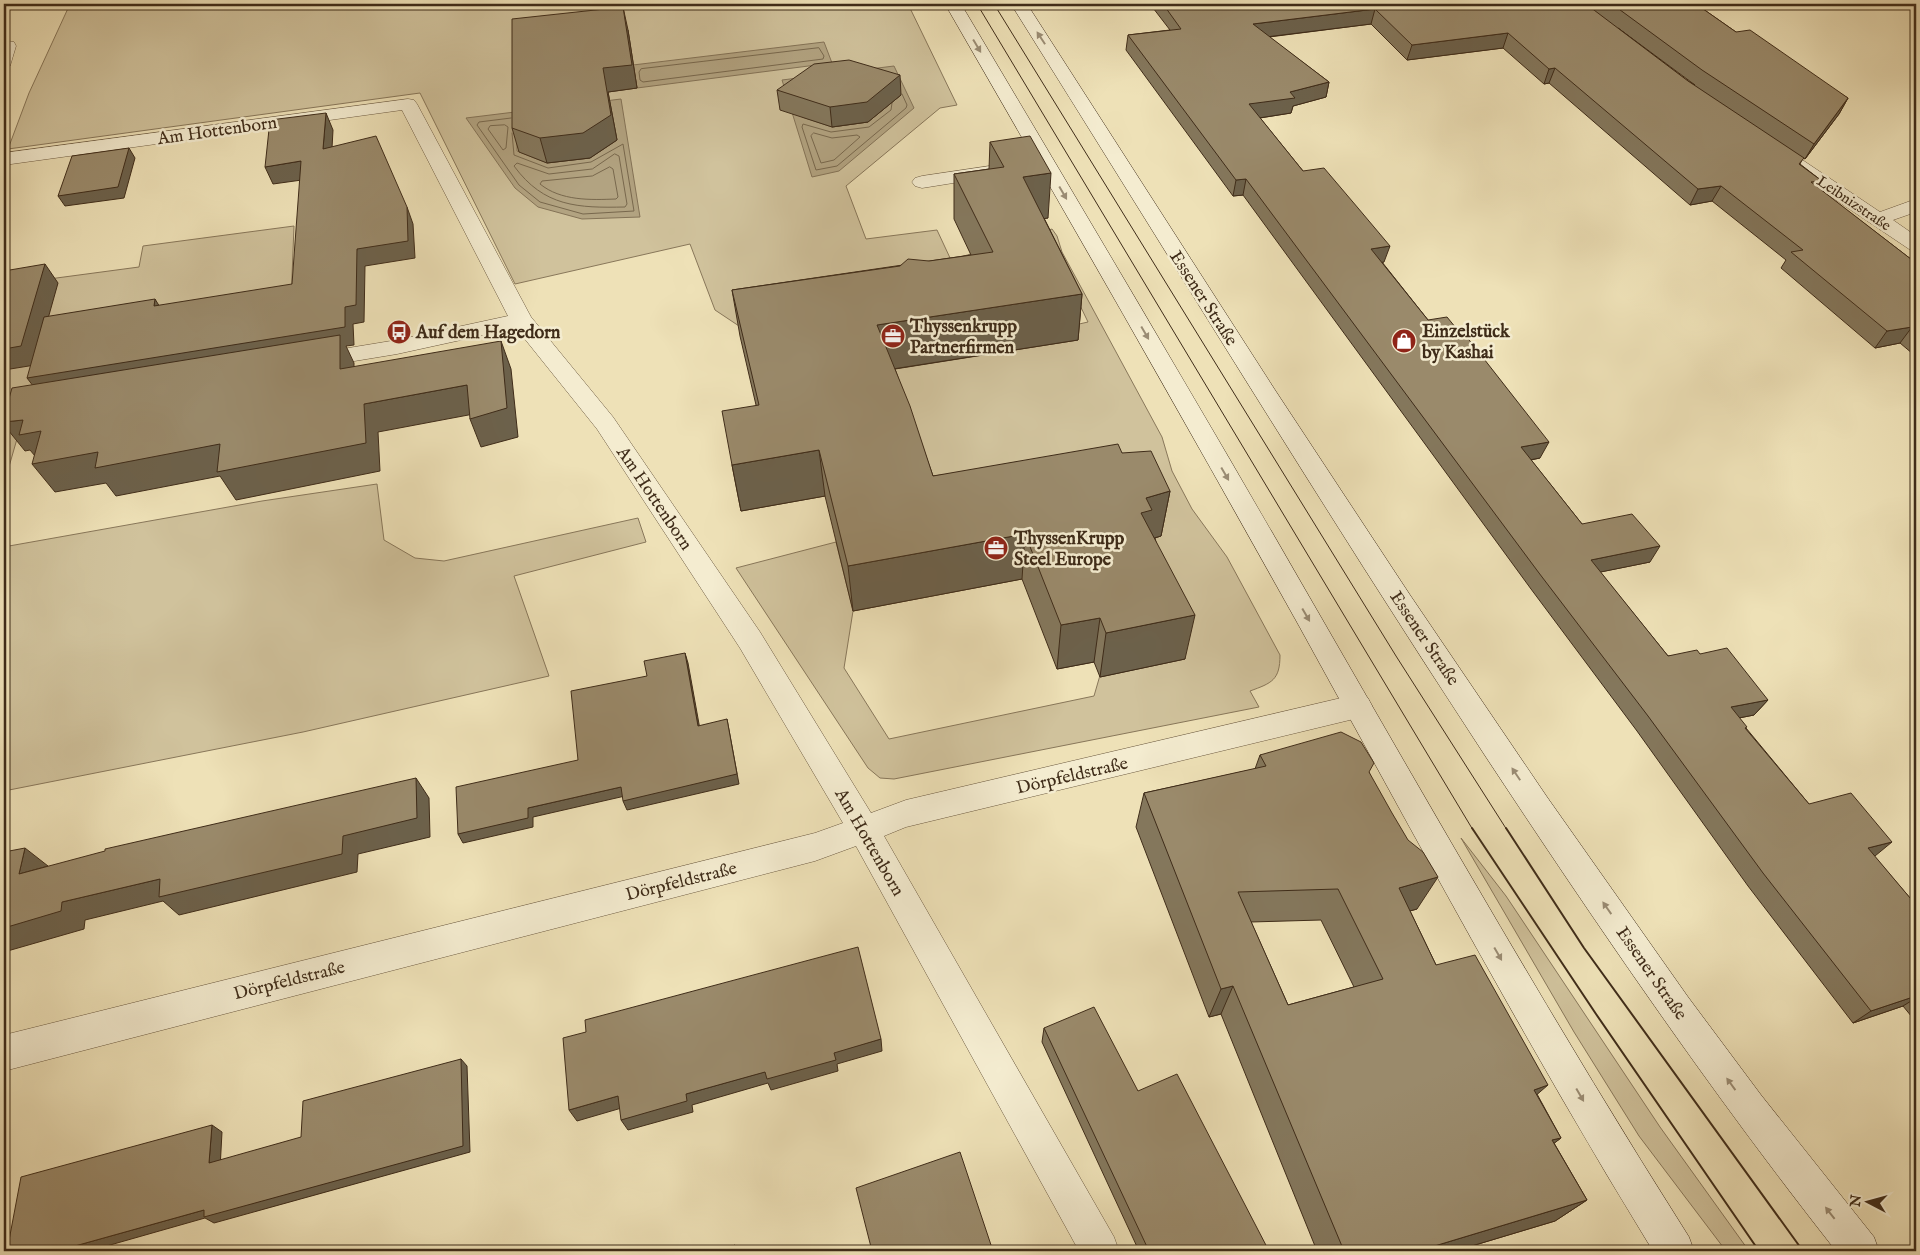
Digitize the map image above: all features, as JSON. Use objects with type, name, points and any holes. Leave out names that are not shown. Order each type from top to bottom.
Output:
[{"type":"street","points":[[952,4],[1036,164],[1358,706],[1440,855],[1597,1124],[1675,1251]]},
{"type":"street","name":"Essener Straße","points":[[1019,4],[1204,298],[1486,730],[1712,1058],[1752,1113],[1860,1251]]},
{"type":"street","name":"Am Hottenborn","points":[[4,159],[408,104],[521,320],[605,423],[750,640],[864,830],[1100,1251]]},
{"type":"street","name":"Leibnizstraße","points":[[1774,150],[1916,245]]},
{"type":"street","points":[[922,182],[1008,169]]},
{"type":"street","points":[[1878,219],[1916,205]]},
{"type":"street","points":[[295,364],[397,347],[521,320]]},
{"type":"street","name":"Dörpfeldstraße","points":[[4,1053],[806,849],[906,814],[1358,706]]},
{"type":"shaded area","points":[[70,4],[908,4],[957,105],[940,108],[846,186],[866,239],[937,230],[951,260],[1052,229],[1057,236],[1062,252],[1162,437],[1172,471],[1192,509],[1227,557],[1280,655],[1278,670],[1273,679],[1264,686],[1250,691],[1259,707],[894,779],[880,778],[868,768],[736,568],[836,542],[853,611],[844,668],[889,739],[1094,696],[1134,558],[907,526],[856,375],[1088,322],[1076,297],[739,326],[715,310],[690,244],[515,284],[420,93],[8,149],[29,93]]},
{"type":"shaded area","points":[[294,226],[289,352],[4,395],[4,285],[139,267],[143,246]]},
{"type":"shaded area","points":[[21,425],[4,484],[4,428]]},
{"type":"shaded area","points":[[377,484],[384,540],[415,558],[444,561],[638,518],[646,542],[514,576],[549,676],[303,732],[4,791],[4,530],[9,529],[9,546],[262,501]]},
{"type":"shaded area","points":[[1461,838],[1506,896],[1660,1127],[1749,1251],[1726,1251],[1639,1136],[1574,1032]]},
{"type":"water","points":[[824,42],[832,63],[637,88],[633,65]]},
{"type":"water","points":[[894,66],[914,108],[839,171],[812,177],[782,80]],"holes":[[[802,117],[868,122],[832,127]]]},
{"type":"water","points":[[621,99],[640,217],[582,219],[538,207],[515,188],[466,118]],"holes":[[[517,133],[547,163],[517,151]]]},
{"type":"building","points":[[1163,4],[1586,4],[1688,81],[1804,158],[1799,164],[1822,181],[1811,182],[1916,263],[1916,330],[1912,327],[1887,331],[1791,252],[1803,250],[1721,186],[1698,189],[1555,68],[1549,69],[1508,33],[1412,45],[1375,9],[1253,24],[1329,82],[1290,92],[1295,98],[1249,104],[1303,171],[1324,168],[1390,246],[1371,249],[1428,320],[1447,317],[1456,328],[1459,327],[1549,442],[1521,447],[1582,524],[1632,514],[1660,546],[1591,560],[1668,656],[1697,650],[1700,654],[1727,648],[1768,700],[1731,707],[1747,727],[1745,728],[1809,804],[1851,793],[1892,842],[1868,848],[1916,905],[1916,996],[1871,1011],[1763,873],[1648,716],[1539,573],[1246,179],[1236,180],[1128,35],[1181,29]]},
{"type":"building","points":[[1612,4],[1696,4],[1736,32],[1750,30],[1848,98],[1814,144],[1702,70]]},
{"type":"building","points":[[623,7],[632,65],[603,68],[611,115],[583,133],[540,138],[512,128],[512,19]]},
{"type":"building","points":[[849,60],[900,75],[867,102],[830,107],[777,90],[814,64]]},
{"type":"building","points":[[326,113],[323,149],[376,136],[407,207],[408,241],[357,249],[356,305],[345,307],[345,327],[27,378],[44,317],[155,299],[154,306],[292,284],[301,161],[265,167],[270,120]]},
{"type":"building","points":[[1030,136],[1051,173],[1023,177],[1082,294],[877,325],[910,406],[933,476],[1118,444],[1122,453],[1151,451],[1170,491],[1146,498],[1152,510],[1141,513],[1195,615],[1106,633],[1100,618],[1061,625],[1025,534],[848,566],[819,450],[732,465],[722,411],[759,405],[732,290],[900,266],[908,259],[929,261],[993,252],[954,174],[1004,167],[990,142]]},
{"type":"building","points":[[129,148],[118,187],[58,196],[72,156]]},
{"type":"building","points":[[45,264],[21,346],[4,349],[4,271]]},
{"type":"building","points":[[340,335],[340,369],[501,341],[507,408],[470,419],[467,385],[364,404],[366,443],[217,472],[220,444],[95,468],[98,452],[32,464],[41,431],[19,435],[23,420],[4,422],[12,388]]},
{"type":"building","points":[[685,653],[698,726],[727,719],[737,774],[623,801],[621,787],[528,808],[528,818],[458,834],[456,787],[578,760],[571,691],[647,676],[644,661]]},
{"type":"building","points":[[1341,732],[1361,742],[1374,763],[1369,772],[1392,813],[1408,840],[1423,852],[1438,877],[1399,888],[1436,965],[1475,955],[1548,1085],[1534,1090],[1561,1138],[1552,1140],[1587,1200],[1418,1251],[1344,1251],[1233,986],[1221,989],[1144,793],[1266,766],[1260,755]],"holes":[[[1338,889],[1383,979],[1288,1005],[1238,892]]]},
{"type":"building","points":[[416,778],[417,818],[343,836],[342,854],[159,897],[160,879],[62,902],[61,911],[4,928],[4,852],[25,848],[19,874],[105,851],[105,849]]},
{"type":"building","points":[[858,947],[881,1039],[834,1053],[836,1060],[767,1079],[765,1072],[686,1094],[687,1101],[621,1120],[618,1096],[569,1110],[563,1038],[586,1032],[585,1020]]},
{"type":"building","points":[[1094,1007],[1138,1091],[1177,1074],[1269,1251],[1149,1251],[1044,1028]]},
{"type":"building","points":[[461,1059],[463,1146],[204,1217],[204,1210],[57,1251],[7,1251],[21,1177],[212,1125],[209,1163],[301,1137],[303,1101]]},
{"type":"building","points":[[960,1152],[993,1251],[872,1251],[856,1188]]},
{"type":"building","points":[[735,1245],[736,1251],[717,1251]]},
{"type":"tram line","points":[[977,4],[1473,830]]},
{"type":"tram line","points":[[994,4],[1396,656],[1507,830]]},
{"type":"tram line","points":[[1472,828],[1596,1014],[1759,1251]]},
{"type":"tram line","points":[[1506,828],[1584,948],[1803,1251]]},
{"type":"place","name":"Auf dem Hagedorn","points":[[399,332]]},
{"type":"place","name":"Thyssenkrupp Partnerfirmen","points":[[893,336]]},
{"type":"place","name":"Einzelstück by Kashai","points":[[1404,341]]},
{"type":"place","name":"ThyssenKrupp Steel Europe","points":[[996,548]]}]
